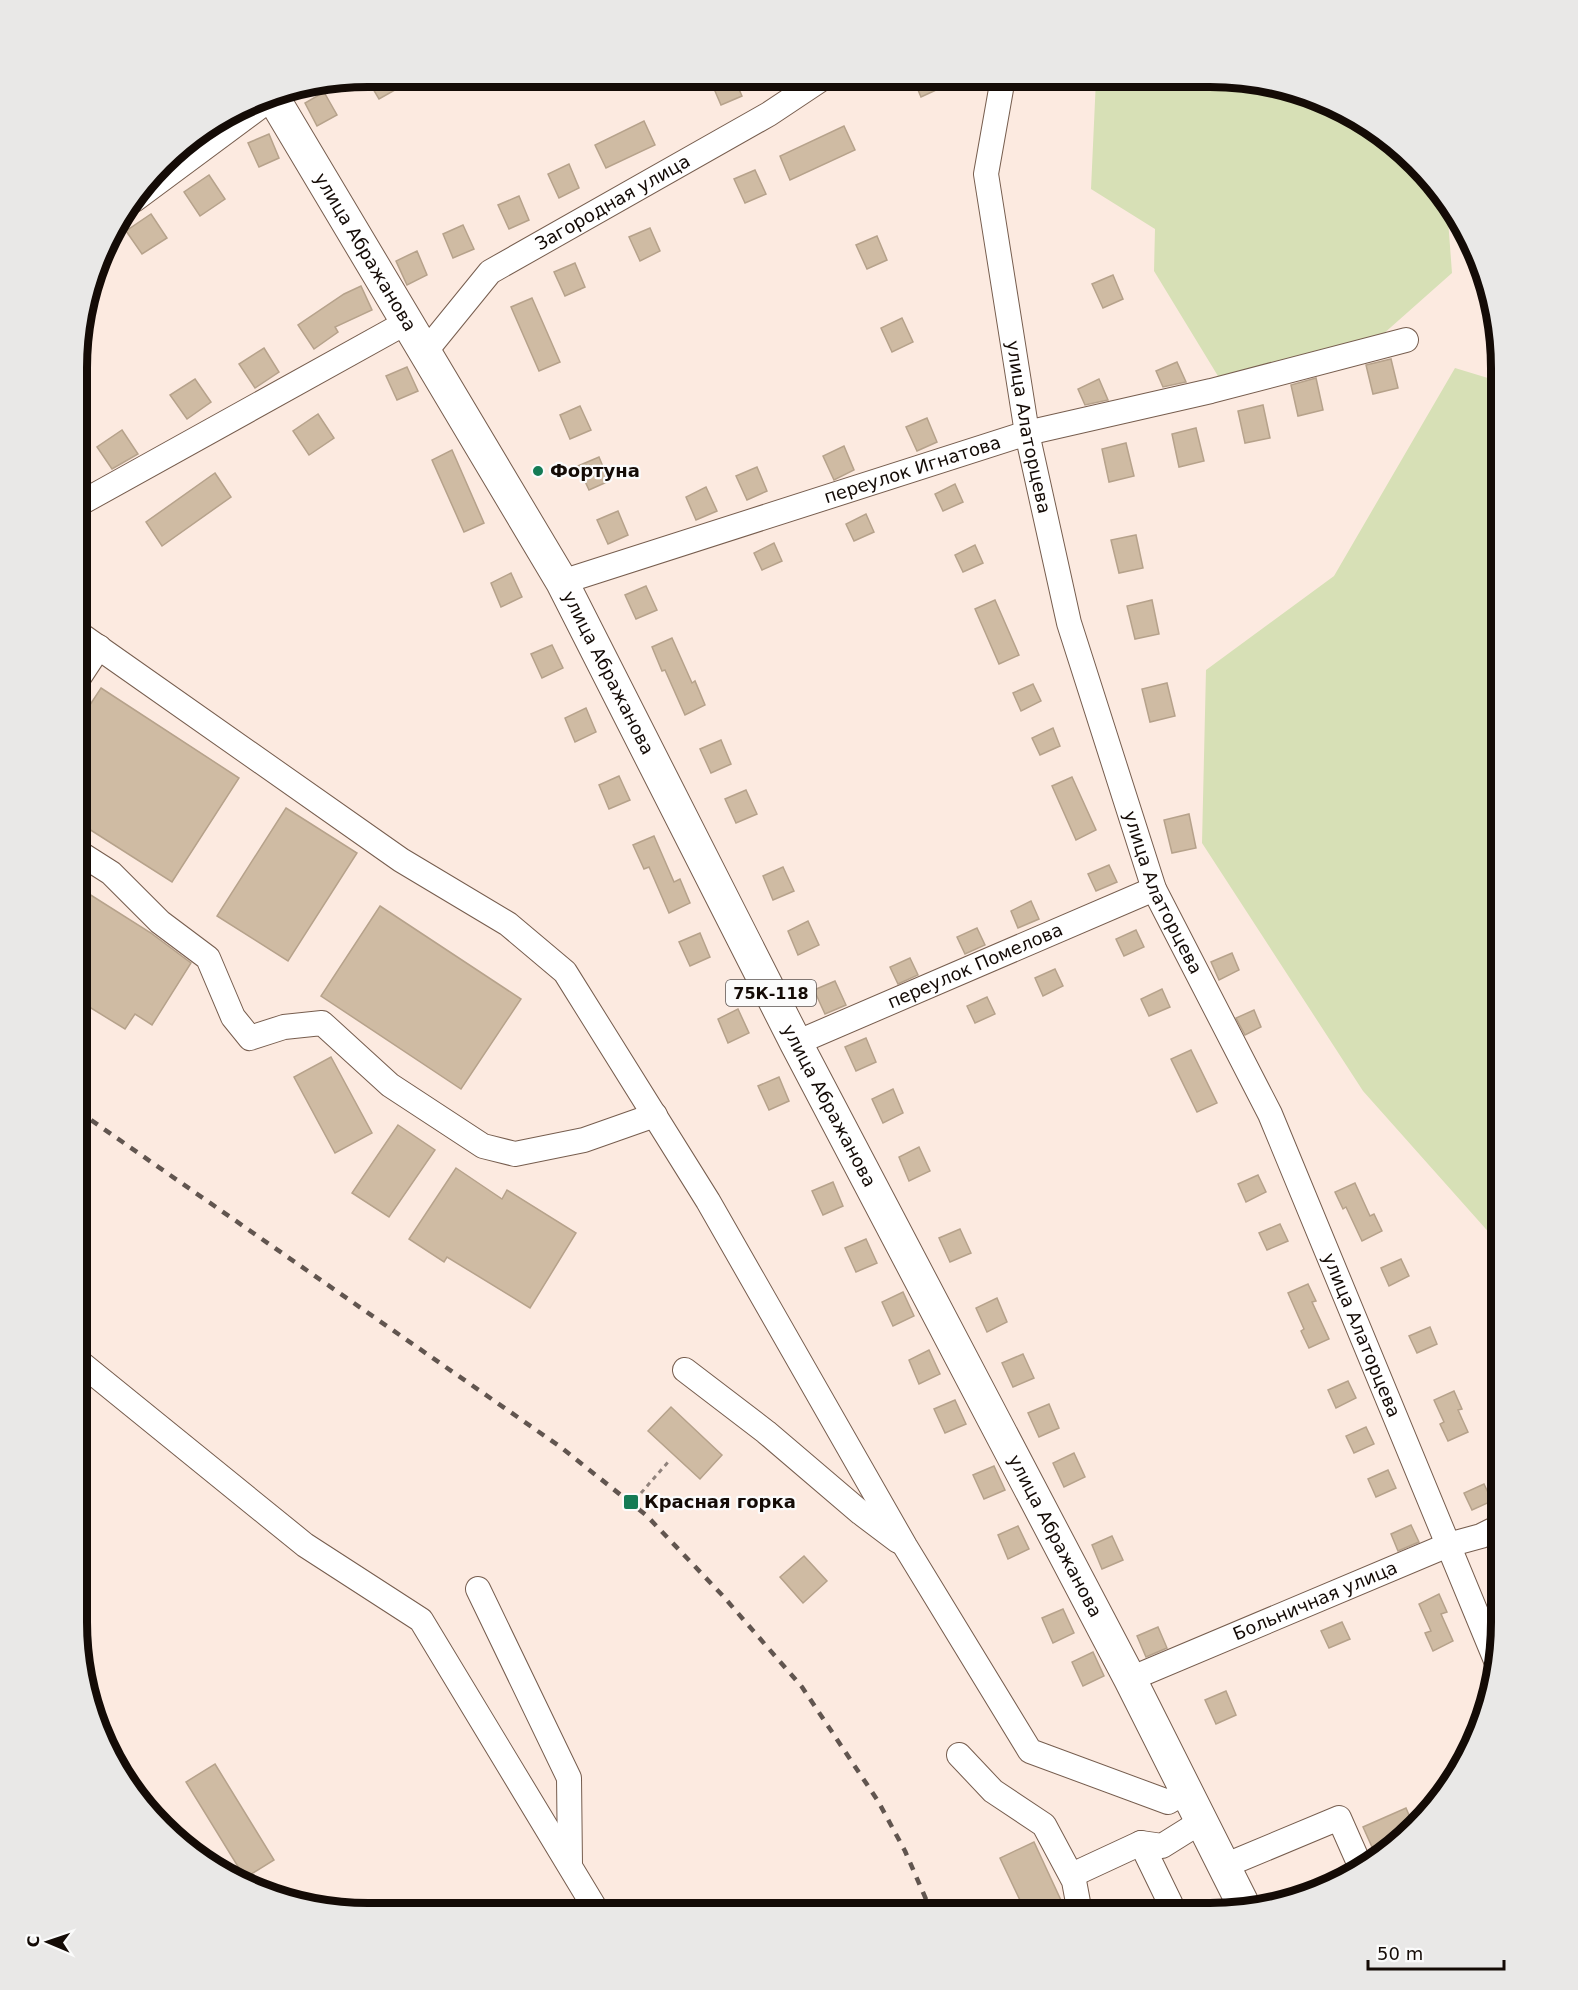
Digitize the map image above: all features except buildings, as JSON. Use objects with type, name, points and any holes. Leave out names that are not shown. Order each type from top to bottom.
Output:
[{"type":"main road","name":"улица Абражанова","points":[[279,102],[562,582],[796,1042],[1130,1679],[1242,1901]]},
{"type":"street","name":"Загородная улица","points":[[425,352],[490,272],[769,114],[810,87]]},
{"type":"street","name":"улица Алаторцева","points":[[1001,87],[986,174],[1027,433],[1069,623],[1154,889],[1270,1114],[1490,1646]]},
{"type":"street","points":[[158,182],[249,113]]},
{"type":"street","points":[[87,500],[407,322]]},
{"type":"street","name":"переулок Игнатова","points":[[562,582],[1027,433],[1212,391],[1406,340]]},
{"type":"street","points":[[87,639],[401,860],[508,924],[565,972],[708,1201],[905,1546],[1030,1751],[1168,1802],[1187,1791]]},
{"type":"street","points":[[87,665],[99,647]]},
{"type":"street","points":[[87,858],[111,873],[160,922],[208,958],[232,1017],[250,1038],[284,1027],[322,1023],[390,1085],[483,1146],[515,1154],[584,1140],[654,1114]]},
{"type":"street","name":"переулок Помелова","points":[[796,1042],[1154,889]]},
{"type":"street","points":[[87,1368],[305,1545],[421,1620],[592,1903]]},
{"type":"street","points":[[685,1370],[766,1432],[861,1513],[905,1546]]},
{"type":"street","name":"Больничная улица","points":[[1130,1679],[1448,1545],[1491,1531]]},
{"type":"street","points":[[478,1589],[569,1778],[570,1866]]},
{"type":"street","points":[[959,1755],[993,1791],[1044,1825],[1072,1875],[1078,1903]]},
{"type":"street","points":[[1224,1866],[1339,1818],[1358,1861]]},
{"type":"street","points":[[1072,1875],[1141,1843],[1162,1846],[1202,1821]]},
{"type":"street","points":[[1141,1843],[1170,1903]]},
{"type":"path","points":[[641,1493],[669,1461]]},
{"type":"green space","points":[[1096,87],[1210,87],[1265,92],[1318,108],[1351,125],[1381,145],[1409,169],[1448,219],[1452,273],[1355,359],[1221,381],[1154,271],[1155,229],[1091,189]]},
{"type":"green space","points":[[1455,368],[1491,379],[1491,1235],[1363,1091],[1202,843],[1206,670],[1334,576]]},
{"type":"railway","points":[[87,1117],[562,1448],[647,1516],[723,1596],[802,1687],[878,1801],[905,1851],[928,1903]]},
{"type":"place","name":"Фортуна","points":[[538,471]]},
{"type":"place","name":"Красная горка","points":[[631,1502]]}]
